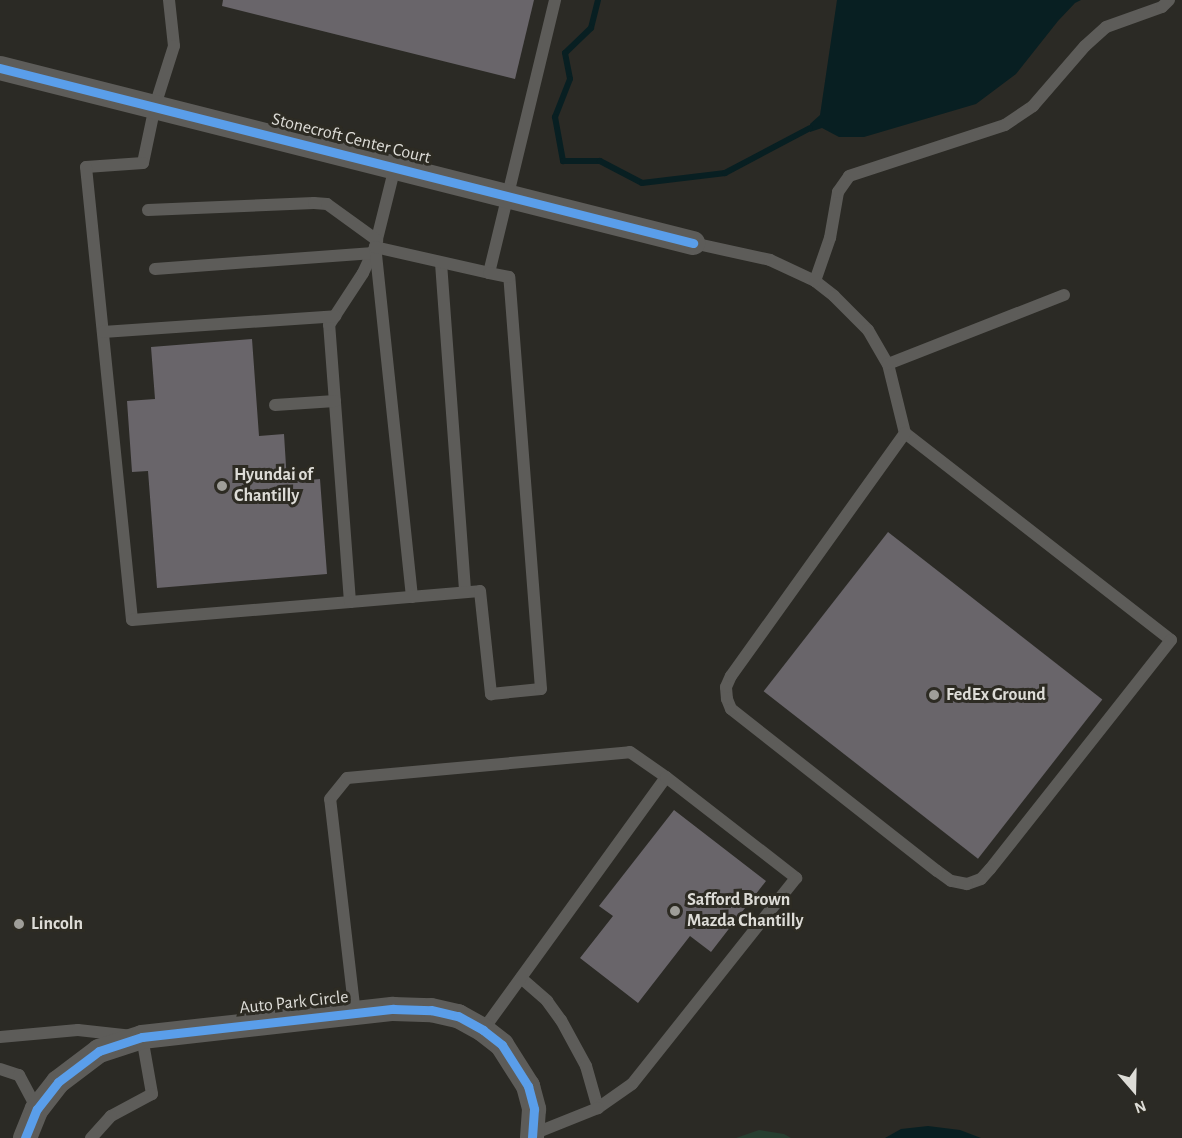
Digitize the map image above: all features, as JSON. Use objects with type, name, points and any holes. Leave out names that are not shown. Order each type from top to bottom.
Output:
[{"type":"street","name":"Stonecroft Center Court","points":[[0,69],[155,106],[693,243]]},
{"type":"street","name":"Auto Park Circle","points":[[25,1138],[37,1109],[58,1082],[77,1065],[99,1051],[142,1037],[393,1009],[431,1010],[458,1016],[483,1030],[502,1045],[528,1086],[534,1109],[532,1136]]},
{"type":"lane","points":[[155,269],[375,247],[509,277],[541,689],[491,694],[480,591],[132,620],[86,167],[143,163],[155,106],[174,46],[169,0]]},
{"type":"lane","points":[[489,273],[555,0]]},
{"type":"lane","points":[[815,281],[830,238],[838,192],[849,176],[1005,125],[1033,106],[1085,46],[1106,27],[1162,7],[1169,0]]},
{"type":"lane","points":[[350,602],[329,325],[375,247],[395,167]]},
{"type":"lane","points":[[148,210],[327,204],[375,247],[412,597]]},
{"type":"lane","points":[[693,243],[770,260],[815,281],[868,330],[888,364],[905,433],[1171,640],[990,869],[981,879],[967,885],[951,881],[937,871],[731,709],[727,699],[726,687],[731,676],[905,433]]},
{"type":"lane","points":[[441,263],[465,592]]},
{"type":"lane","points":[[888,364],[1064,295]]},
{"type":"lane","points":[[103,332],[335,316]]},
{"type":"lane","points":[[275,405],[335,400]]},
{"type":"lane","points":[[354,1014],[330,800],[347,778],[630,752],[666,777],[796,878],[640,1074],[623,1092],[598,1108],[532,1136]]},
{"type":"lane","points":[[483,1030],[666,777]]},
{"type":"lane","points":[[521,978],[547,1000],[561,1020],[586,1066],[598,1108]]},
{"type":"lane","points":[[0,1037],[78,1030],[142,1037],[152,1094],[111,1116],[91,1138]]},
{"type":"lane","points":[[0,1069],[19,1075],[37,1109]]},
{"type":"green space","points":[[759,1130],[784,1134],[791,1138],[736,1138]]},
{"type":"water","points":[[837,0],[1081,0],[1075,3],[1058,21],[1016,74],[976,104],[864,137],[839,137],[822,128],[810,132],[810,124],[820,115]]},
{"type":"water","points":[[928,1126],[960,1130],[981,1138],[885,1138],[901,1129]]},
{"type":"building","points":[[223,0],[534,0],[515,79],[222,6]]},
{"type":"building","points":[[252,339],[259,436],[284,434],[287,482],[320,479],[327,574],[157,588],[148,471],[132,472],[127,401],[155,399],[151,347]]},
{"type":"building","name":"FedEx Ground","points":[[888,532],[1102,699],[978,859],[764,691]]},
{"type":"building","name":"Safford Brown Mazda Chantilly","points":[[674,810],[766,881],[711,952],[690,936],[638,1003],[580,958],[613,916],[599,906]]},
{"type":"waterway","points":[[598,0],[591,28],[565,53],[570,79],[555,117],[563,161],[600,161],[642,183],[725,173],[810,128]]},
{"type":"cycle path","points":[[0,68],[693,243]]},
{"type":"cycle path","points":[[25,1138],[37,1109],[58,1082],[99,1051],[142,1037],[393,1009],[431,1010],[458,1016],[483,1030],[502,1045],[528,1086],[534,1109],[532,1138]]},
{"type":"place","name":"Hyundai of Chantilly","points":[[222,486]]},
{"type":"place","name":"FedEx Ground","points":[[934,695]]},
{"type":"place","name":"Safford Brown Mazda Chantilly","points":[[675,911]]},
{"type":"place","name":"Lincoln","points":[[19,924]]}]
